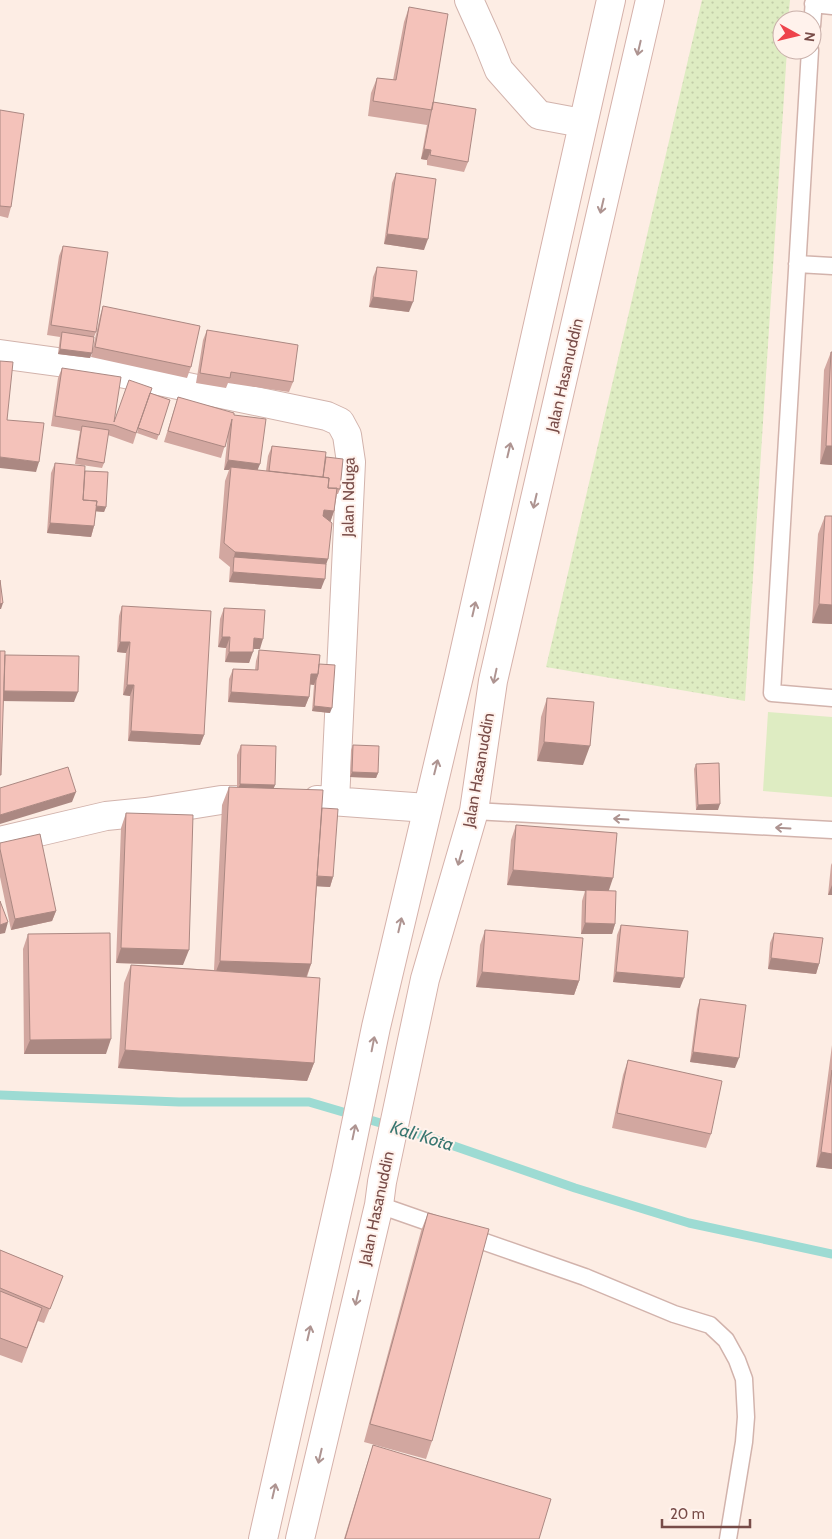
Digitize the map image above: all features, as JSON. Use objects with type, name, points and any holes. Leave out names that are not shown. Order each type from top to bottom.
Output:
[{"type":"street","points":[[469,0],[499,70],[539,115],[582,123]]},
{"type":"street","points":[[263,1539],[346,1172],[376,1027],[426,808],[459,676],[611,0]]},
{"type":"street","name":"Jalan Hasanuddin","points":[[300,1539],[380,1193],[426,979],[474,811],[493,681],[650,0]]},
{"type":"street","name":"Jalan Nduga","points":[[0,354],[87,366],[327,416],[340,422],[347,435],[351,462],[335,801]]},
{"type":"street","points":[[0,841],[106,816],[146,812],[221,800],[335,801],[426,808]]},
{"type":"lane","points":[[814,2],[832,6]]},
{"type":"lane","points":[[809,60],[772,693],[832,698]]},
{"type":"lane","points":[[797,264],[832,266]]},
{"type":"lane","points":[[474,811],[832,830]]},
{"type":"lane","points":[[380,1193],[674,1314],[710,1325],[726,1340],[737,1360],[744,1379],[746,1417],[744,1442],[728,1539]]},
{"type":"green space","points":[[702,0],[790,0],[789,10],[772,10],[772,60],[786,60],[745,701],[546,667]]},
{"type":"green space","points":[[768,712],[832,717],[832,797],[763,791]]},
{"type":"building","points":[[409,7],[448,14],[432,110],[373,101],[377,78],[396,80]]},
{"type":"building","points":[[433,102],[476,109],[468,162],[430,155],[431,150],[424,149]]},
{"type":"building","points":[[0,110],[24,114],[11,207],[0,206]]},
{"type":"building","points":[[396,173],[436,179],[428,239],[387,234]]},
{"type":"building","points":[[63,246],[108,252],[96,332],[51,325]]},
{"type":"building","points":[[377,267],[417,271],[413,302],[373,297]]},
{"type":"building","points":[[103,306],[200,326],[191,367],[95,347]]},
{"type":"building","points":[[207,330],[298,345],[293,382],[231,372],[230,378],[200,373]]},
{"type":"building","points":[[62,332],[94,337],[92,353],[60,349]]},
{"type":"building","points":[[831,352],[832,446],[826,446]]},
{"type":"building","points":[[0,361],[13,362],[7,420],[44,423],[39,462],[0,457]]},
{"type":"building","points":[[62,368],[121,377],[114,422],[129,380],[152,388],[136,433],[114,425],[55,416]]},
{"type":"building","points":[[150,393],[170,400],[159,435],[138,428]]},
{"type":"building","points":[[178,397],[234,413],[234,415],[266,419],[260,464],[228,460],[232,419],[225,447],[168,431]]},
{"type":"building","points":[[82,426],[109,430],[104,463],[77,458]]},
{"type":"building","points":[[272,446],[326,452],[323,477],[269,471]]},
{"type":"building","points":[[326,457],[343,459],[340,489],[328,488],[329,478],[323,477]]},
{"type":"building","points":[[55,463],[85,466],[83,500],[97,501],[94,526],[50,523]]},
{"type":"building","points":[[231,467],[329,478],[328,488],[337,488],[334,511],[324,510],[323,516],[332,523],[328,559],[235,552],[224,543]]},
{"type":"building","points":[[85,471],[108,472],[106,507],[96,506],[97,501],[83,500]]},
{"type":"building","points":[[825,516],[832,516],[832,605],[819,604]]},
{"type":"building","points":[[234,557],[326,564],[325,579],[233,572]]},
{"type":"building","points":[[0,580],[3,603],[0,604]]},
{"type":"building","points":[[122,606],[211,611],[204,735],[131,731],[134,685],[127,685],[130,642],[120,642]]},
{"type":"building","points":[[224,608],[265,610],[263,639],[254,638],[253,652],[229,652],[230,637],[222,637]]},
{"type":"building","points":[[259,650],[320,655],[318,674],[311,674],[309,697],[231,692],[233,669],[258,670]]},
{"type":"building","points":[[0,651],[5,651],[1,775],[0,775]]},
{"type":"building","points":[[5,655],[79,656],[78,692],[4,691]]},
{"type":"building","points":[[319,664],[335,665],[332,708],[314,706]]},
{"type":"building","points":[[547,698],[594,702],[590,746],[544,742]]},
{"type":"building","points":[[241,745],[276,746],[275,785],[240,784]]},
{"type":"building","points":[[353,745],[379,746],[378,773],[352,772]]},
{"type":"building","points":[[719,763],[720,804],[698,805],[696,764]]},
{"type":"building","points":[[68,767],[76,792],[0,815],[0,788]]},
{"type":"building","points":[[229,787],[323,790],[311,964],[220,961]]},
{"type":"building","points":[[322,808],[338,809],[333,877],[317,876]]},
{"type":"building","points":[[126,813],[193,815],[189,950],[121,948]]},
{"type":"building","points":[[516,825],[617,833],[613,878],[513,870]]},
{"type":"building","points":[[40,834],[56,911],[15,919],[0,843]]},
{"type":"building","points":[[586,890],[616,891],[615,924],[585,923]]},
{"type":"building","points":[[0,901],[8,922],[0,925]]},
{"type":"building","points":[[621,925],[688,931],[684,978],[616,972]]},
{"type":"building","points":[[485,930],[583,938],[579,981],[482,972]]},
{"type":"building","points":[[110,933],[111,1039],[30,1040],[28,934]]},
{"type":"building","points":[[774,933],[823,938],[819,964],[771,958]]},
{"type":"building","points":[[131,965],[320,978],[314,1063],[125,1050]]},
{"type":"building","points":[[700,999],[746,1005],[739,1058],[693,1052]]},
{"type":"building","points":[[628,1060],[722,1081],[711,1134],[617,1113]]},
{"type":"building","points":[[832,1070],[832,1154],[821,1152]]},
{"type":"building","points":[[428,1213],[489,1229],[432,1441],[370,1424]]},
{"type":"building","points":[[0,1250],[63,1276],[50,1309],[0,1288]]},
{"type":"building","points":[[0,1291],[42,1308],[27,1348],[0,1338]]},
{"type":"building","points":[[373,1445],[551,1499],[539,1539],[345,1539]]},
{"type":"waterway","name":"Kali Kota","points":[[0,1095],[179,1102],[309,1102],[428,1137],[575,1188],[689,1223],[832,1254]]}]
